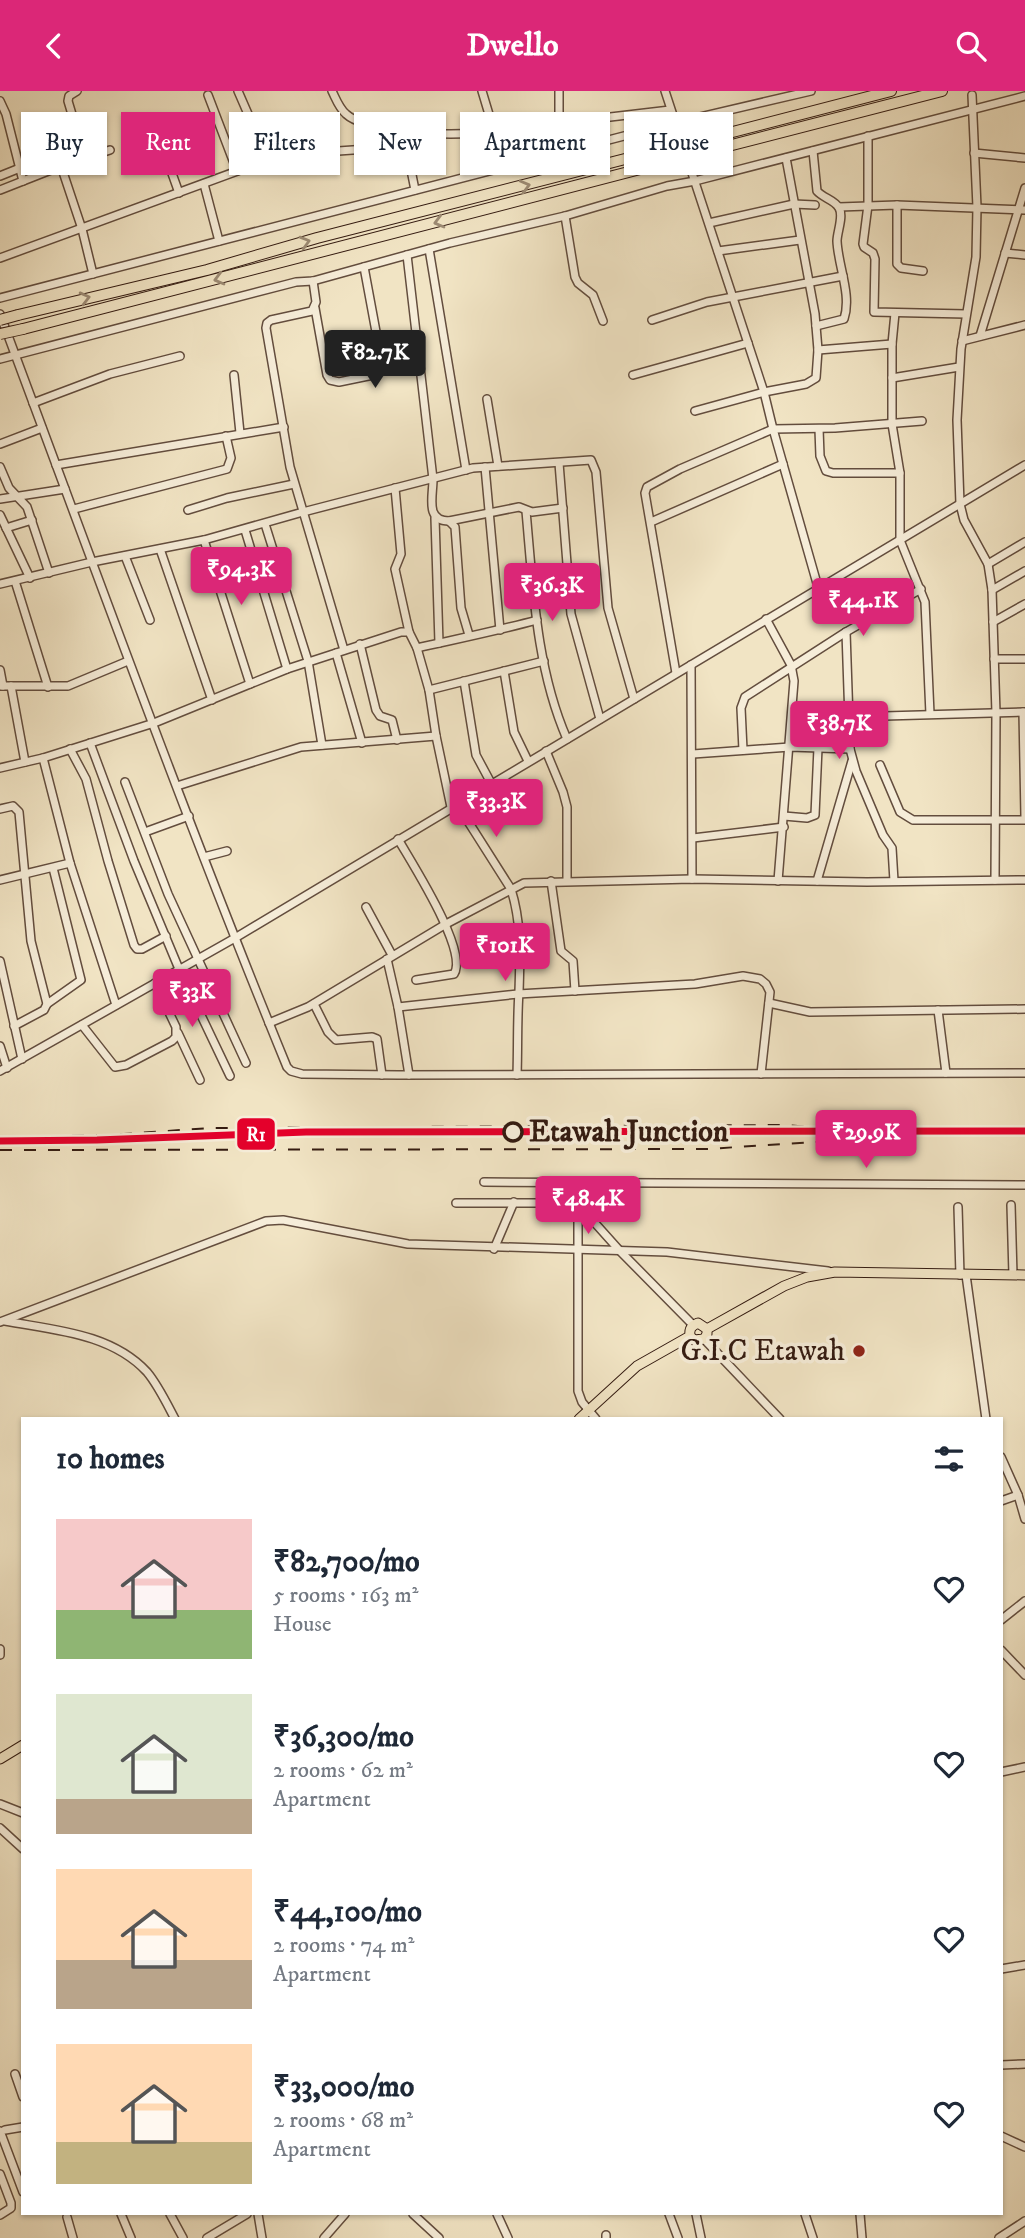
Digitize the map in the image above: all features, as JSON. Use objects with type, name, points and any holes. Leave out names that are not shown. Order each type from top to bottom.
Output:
[{"type":"highway","points":[[0,317],[19,315],[207,270],[317,238],[891,91]]},
{"type":"highway","points":[[0,334],[943,91]]},
{"type":"main road","points":[[690,1336],[694,1340],[704,1339],[707,1329],[783,1286],[807,1277],[835,1272],[1025,1275]]},
{"type":"main road","points":[[690,1336],[692,1325],[703,1324],[707,1329]]},
{"type":"main road","points":[[581,1417],[637,1366],[690,1336]]},
{"type":"main road","points":[[0,1756],[21,1743]]},
{"type":"street","points":[[71,112],[69,96],[77,91]]},
{"type":"street","points":[[238,91],[247,112]]},
{"type":"street","points":[[332,91],[346,115],[354,118]]},
{"type":"street","points":[[482,91],[488,112]]},
{"type":"street","points":[[559,91],[559,112]]},
{"type":"street","points":[[610,117],[670,110],[665,91]]},
{"type":"street","points":[[721,112],[811,91]]},
{"type":"street","points":[[208,95],[229,150]]},
{"type":"street","points":[[972,95],[977,207],[976,257],[962,341],[957,419],[960,504],[964,520],[988,564],[992,590],[996,713],[995,880]]},
{"type":"street","points":[[0,359],[296,282],[313,281],[565,216],[667,186],[1025,96]]},
{"type":"street","points":[[0,101],[23,181]]},
{"type":"street","points":[[0,298],[624,136]]},
{"type":"street","points":[[868,136],[868,205],[863,244],[875,259],[873,309],[877,313],[966,314]]},
{"type":"street","points":[[813,151],[817,191],[839,207],[841,212],[837,241],[843,276],[845,316],[839,321],[816,326]]},
{"type":"street","points":[[974,153],[1025,158]]},
{"type":"street","points":[[695,411],[764,392],[806,384],[816,378],[816,326],[786,158]]},
{"type":"street","points":[[20,167],[1,174],[3,189],[38,175]]},
{"type":"street","points":[[0,258],[229,174]]},
{"type":"street","points":[[64,175],[93,274]]},
{"type":"street","points":[[173,175],[179,193]]},
{"type":"street","points":[[412,175],[415,190]]},
{"type":"street","points":[[693,175],[764,392],[818,587]]},
{"type":"street","points":[[204,184],[219,241]]},
{"type":"street","points":[[980,336],[1005,253],[1022,210],[1025,188]]},
{"type":"street","points":[[709,223],[794,204],[815,205]]},
{"type":"street","points":[[839,207],[897,205],[1022,210]]},
{"type":"street","points":[[897,205],[898,267],[923,271]]},
{"type":"street","points":[[565,216],[575,277],[578,283],[593,295],[603,321]]},
{"type":"street","points":[[718,251],[800,240]]},
{"type":"street","points":[[429,249],[466,470]]},
{"type":"street","points":[[1005,253],[1025,255]]},
{"type":"street","points":[[407,255],[433,479],[439,643]]},
{"type":"street","points":[[313,281],[315,308],[330,380],[339,382],[378,374],[382,365],[364,267]]},
{"type":"street","points":[[652,320],[733,296],[843,276]]},
{"type":"street","points":[[315,308],[309,313],[267,323],[272,370],[284,426],[286,451],[362,743]]},
{"type":"street","points":[[895,313],[892,344],[892,424],[900,473],[900,540],[921,589],[926,613],[930,714]]},
{"type":"street","points":[[0,317],[234,938],[287,1067],[295,1074],[1025,1073]]},
{"type":"street","points":[[962,341],[1025,325]]},
{"type":"street","points":[[634,375],[748,343]]},
{"type":"street","points":[[818,350],[892,344]]},
{"type":"street","points":[[33,403],[110,374],[180,356]]},
{"type":"street","points":[[892,378],[959,367]]},
{"type":"street","points":[[234,375],[240,433]]},
{"type":"street","points":[[486,399],[498,465]]},
{"type":"street","points":[[676,673],[645,493],[650,484],[773,429],[819,429],[922,421]]},
{"type":"street","points":[[56,465],[284,426]]},
{"type":"street","points":[[0,445],[42,428]]},
{"type":"street","points":[[819,429],[820,456],[826,471],[900,473]]},
{"type":"street","points":[[74,509],[228,469],[231,459],[226,436]]},
{"type":"street","points":[[0,584],[245,530],[303,512],[466,470],[498,465],[588,460],[594,463],[608,608],[634,699]]},
{"type":"street","points":[[559,463],[571,614],[600,719]]},
{"type":"street","points":[[651,522],[783,464]]},
{"type":"street","points":[[0,1046],[3,1070],[234,938],[1025,465]]},
{"type":"street","points":[[0,467],[9,488],[27,507],[49,573]]},
{"type":"street","points":[[485,467],[500,631]]},
{"type":"street","points":[[188,510],[227,498],[294,484]]},
{"type":"street","points":[[395,488],[401,554],[395,569],[409,632],[429,690],[436,736],[454,805],[511,889],[519,926],[521,962],[517,1075]]},
{"type":"street","points":[[0,499],[65,489]]},
{"type":"street","points":[[435,518],[449,521],[519,507],[526,511],[563,508]]},
{"type":"street","points":[[526,511],[544,661],[552,699],[567,739]]},
{"type":"street","points":[[0,515],[30,578]]},
{"type":"street","points":[[6,528],[32,520]]},
{"type":"street","points":[[449,521],[455,527],[461,608],[469,635]]},
{"type":"street","points":[[265,524],[307,661],[322,745]]},
{"type":"street","points":[[245,530],[287,669]]},
{"type":"street","points":[[204,540],[250,684]]},
{"type":"street","points":[[988,564],[1025,542]]},
{"type":"street","points":[[160,549],[212,700]]},
{"type":"street","points":[[125,556],[150,620]]},
{"type":"street","points":[[992,590],[1025,571]]},
{"type":"street","points":[[15,582],[48,687]]},
{"type":"street","points":[[743,750],[741,708],[745,697],[845,632],[921,589]]},
{"type":"street","points":[[993,622],[1025,604]]},
{"type":"street","points":[[417,649],[469,635],[500,631],[537,619]]},
{"type":"street","points":[[766,619],[792,666],[790,747],[778,881]]},
{"type":"street","points":[[0,768],[43,758],[154,723],[307,661],[401,632],[409,632]]},
{"type":"street","points":[[845,632],[850,749],[883,835],[892,848],[894,881]]},
{"type":"street","points":[[360,644],[376,710],[380,716],[391,720],[397,740]]},
{"type":"street","points":[[994,659],[1025,659]]},
{"type":"street","points":[[5,686],[74,685],[128,661]]},
{"type":"street","points":[[429,690],[544,661]]},
{"type":"street","points":[[691,665],[692,879]]},
{"type":"street","points":[[0,670],[25,762]]},
{"type":"street","points":[[505,671],[513,733],[528,761]]},
{"type":"street","points":[[464,681],[476,755],[491,783]]},
{"type":"street","points":[[849,717],[1024,712],[1025,819],[920,821],[905,817],[896,804],[880,765]]},
{"type":"street","points":[[177,786],[290,750],[436,736]]},
{"type":"street","points":[[90,743],[179,969],[230,1076]]},
{"type":"street","points":[[693,754],[790,747],[850,749]]},
{"type":"street","points":[[785,816],[807,818],[815,815],[818,748]]},
{"type":"street","points":[[70,750],[86,779],[136,949],[142,949],[166,936]]},
{"type":"street","points":[[546,751],[567,807],[567,881]]},
{"type":"street","points":[[43,758],[71,863],[116,1005]]},
{"type":"street","points":[[817,881],[853,760]]},
{"type":"street","points":[[125,782],[168,894],[246,1063]]},
{"type":"street","points":[[0,809],[13,806],[19,812],[31,941],[47,1004]]},
{"type":"street","points":[[145,832],[189,816]]},
{"type":"street","points":[[692,838],[784,827]]},
{"type":"street","points":[[398,839],[446,924],[457,969],[449,975],[416,979]]},
{"type":"street","points":[[204,857],[227,851]]},
{"type":"street","points":[[0,880],[71,863]]},
{"type":"street","points":[[14,1026],[44,1010],[47,1004],[81,981],[53,868]]},
{"type":"street","points":[[269,1023],[314,1004],[446,924],[524,883],[692,879],[1025,880]]},
{"type":"street","points":[[551,881],[561,951],[573,961],[575,991]]},
{"type":"street","points":[[366,907],[390,957],[409,1075]]},
{"type":"street","points":[[0,961],[3,992],[22,1059]]},
{"type":"street","points":[[398,1007],[519,994],[695,985],[752,976],[766,984],[769,992],[761,1074]]},
{"type":"street","points":[[155,983],[200,1080]]},
{"type":"street","points":[[769,1003],[810,1012],[1025,1009]]},
{"type":"street","points":[[314,1004],[328,1032],[336,1039],[377,1039],[382,1075]]},
{"type":"street","points":[[938,1010],[946,1073]]},
{"type":"street","points":[[82,1025],[111,1063],[121,1067],[172,1041],[177,1032]]},
{"type":"street","points":[[484,1182],[1025,1185]]},
{"type":"street","points":[[578,1183],[578,1391],[582,1402],[594,1417]]},
{"type":"street","points":[[494,1249],[514,1202]]},
{"type":"street","points":[[456,1203],[578,1202],[620,1251],[692,1325]]},
{"type":"street","points":[[1011,1205],[1013,1275]]},
{"type":"street","points":[[958,1207],[963,1275],[986,1417]]},
{"type":"street","points":[[1,1321],[266,1221],[283,1220],[390,1243],[494,1249],[667,1252],[835,1272]]},
{"type":"street","points":[[1,1321],[78,1335],[109,1345],[148,1373],[175,1417]]},
{"type":"street","points":[[704,1339],[778,1417]]},
{"type":"street","points":[[1003,1461],[1025,1519]]},
{"type":"street","points":[[1003,1500],[1018,1495]]},
{"type":"street","points":[[1003,1619],[1025,1601]]},
{"type":"street","points":[[0,1649],[0,1655]]},
{"type":"street","points":[[1003,1652],[1025,1675]]},
{"type":"street","points":[[1003,1772],[1023,1768]]},
{"type":"street","points":[[0,1804],[21,1812]]},
{"type":"street","points":[[0,1828],[21,1847]]},
{"type":"street","points":[[1003,1969],[1025,1965]]},
{"type":"street","points":[[1003,2066],[1025,2064]]},
{"type":"street","points":[[15,2074],[21,2091]]},
{"type":"street","points":[[21,2127],[2,2131],[21,2186]]},
{"type":"street","points":[[1003,2139],[1025,2147]]},
{"type":"street","points":[[0,2174],[11,2203],[10,2208],[0,2215]]},
{"type":"street","points":[[66,2215],[73,2238]]},
{"type":"street","points":[[121,2215],[131,2238]]},
{"type":"street","points":[[171,2215],[183,2238]]},
{"type":"street","points":[[231,2215],[236,2221]]},
{"type":"street","points":[[207,2238],[245,2215]]},
{"type":"street","points":[[258,2215],[262,2238]]},
{"type":"street","points":[[324,2238],[344,2215]]},
{"type":"street","points":[[414,2215],[439,2238]]},
{"type":"street","points":[[497,2215],[508,2238]]},
{"type":"street","points":[[669,2215],[678,2238]]},
{"type":"street","points":[[696,2215],[701,2238]]},
{"type":"street","points":[[805,2215],[813,2238]]},
{"type":"street","points":[[860,2215],[862,2238]]},
{"type":"street","points":[[999,2238],[1025,2221]]},
{"type":"railway","points":[[0,1137],[108,1135],[211,1128],[786,1125],[849,1130]]},
{"type":"railway","points":[[0,1150],[707,1149],[845,1140]]},
{"type":"transit line","name":"R1","points":[[0,1141],[306,1132],[1025,1131]]},
{"type":"place","name":"Etawah Junction","points":[[513,1132]]},
{"type":"place","name":"G.I.C Etawah","points":[[859,1351]]}]
